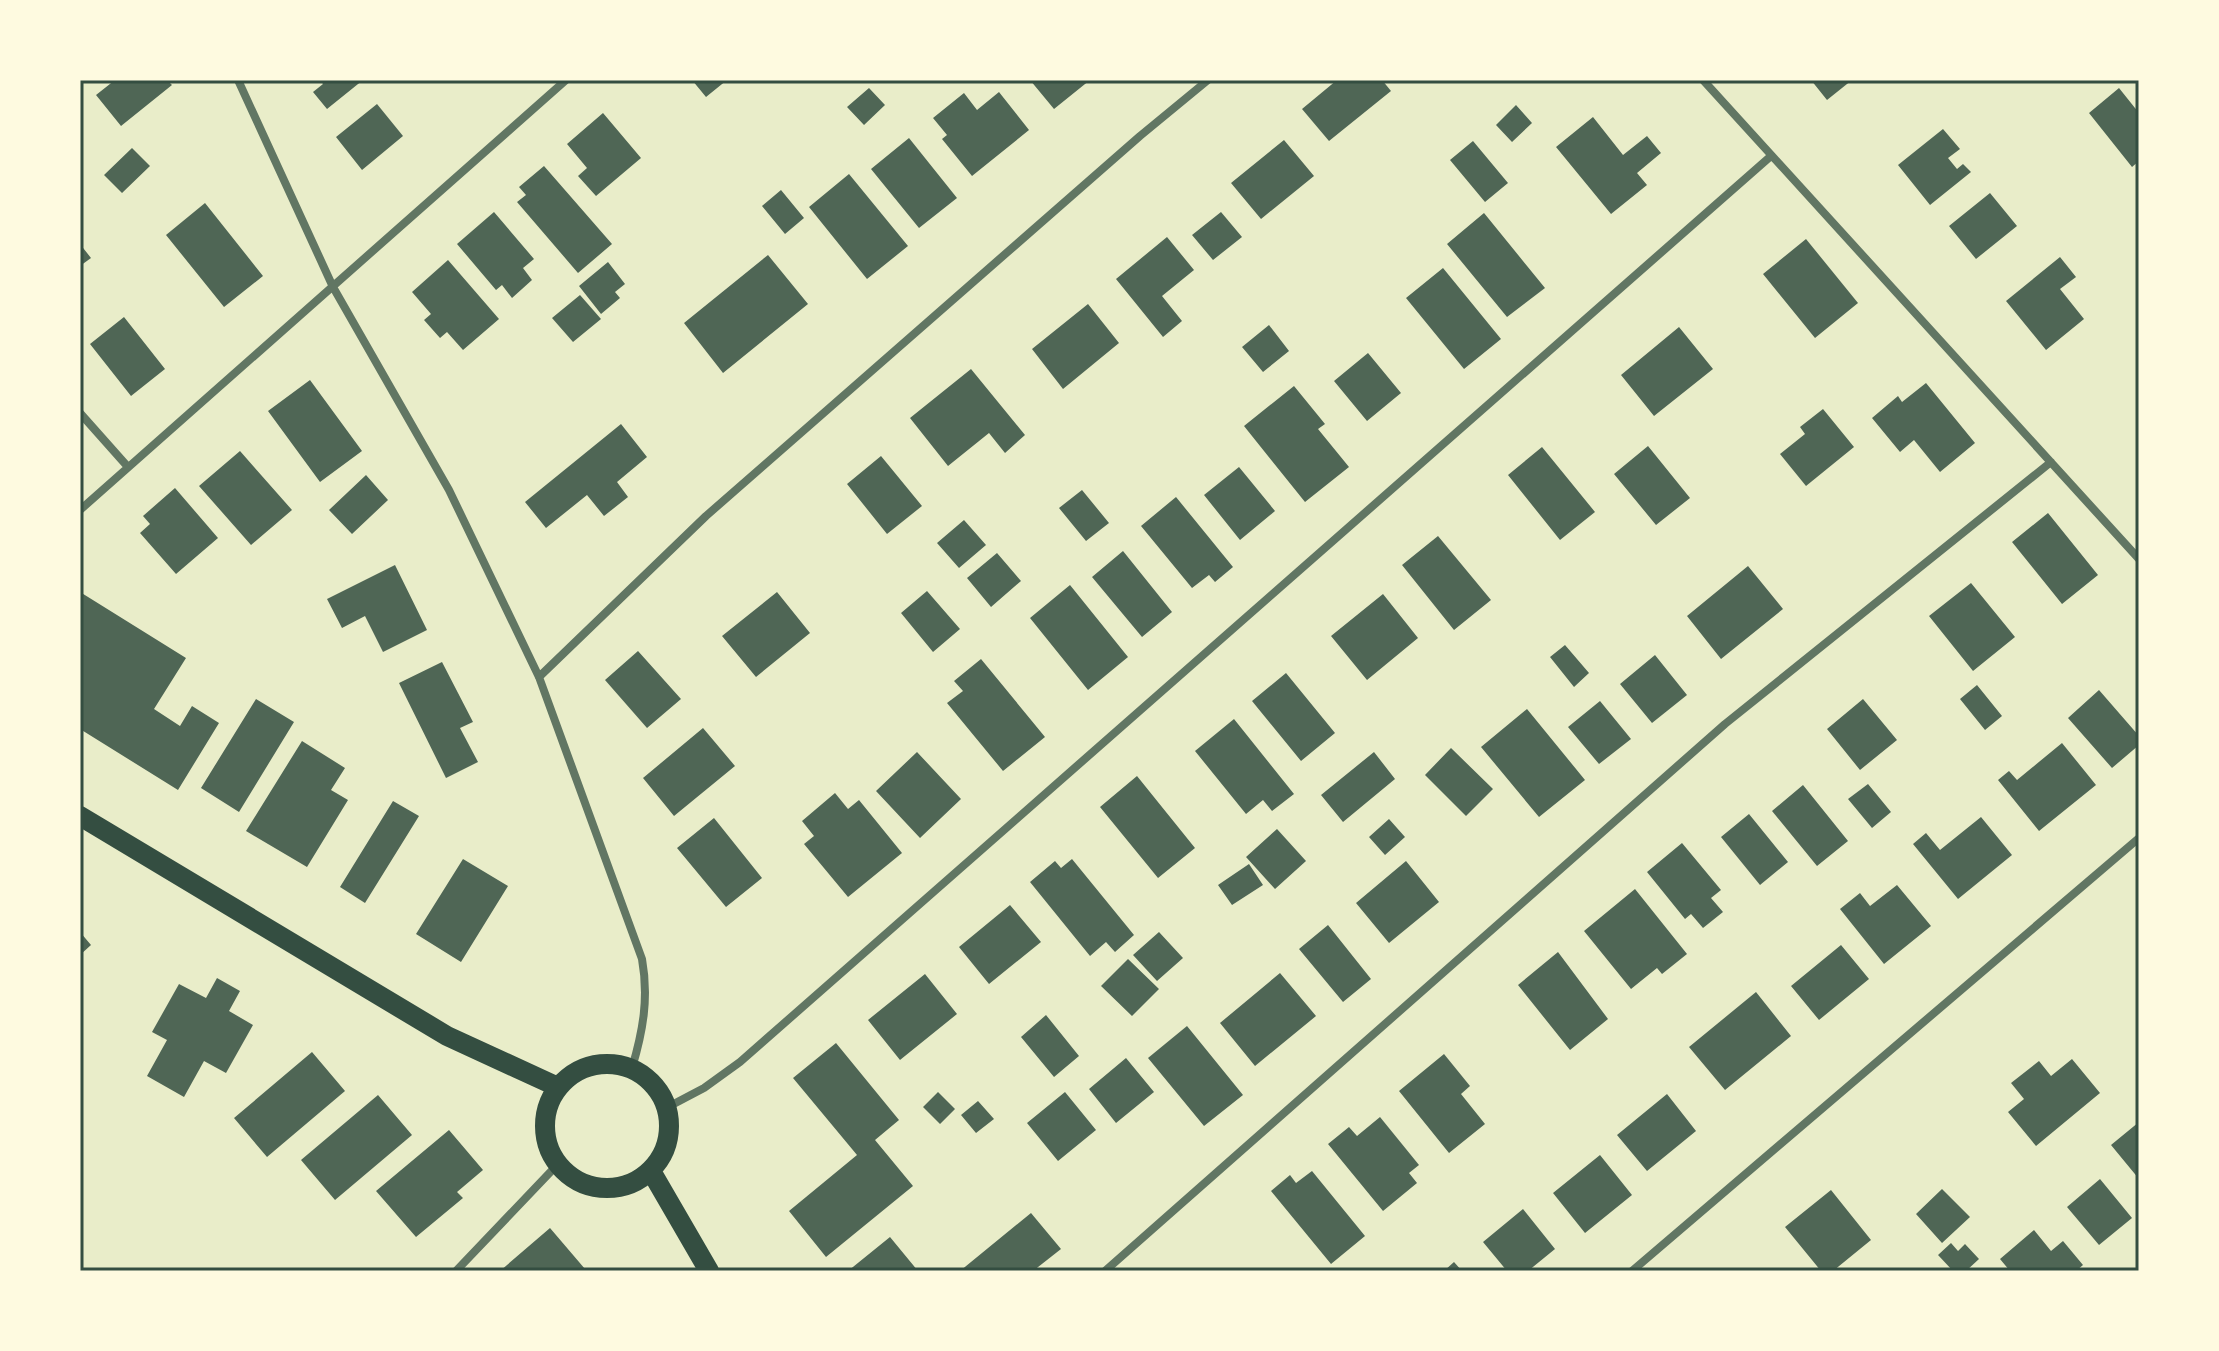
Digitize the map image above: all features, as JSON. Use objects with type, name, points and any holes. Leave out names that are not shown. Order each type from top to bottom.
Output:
[{"type":"main road","points":[[80,816],[447,1036],[558,1087]]},
{"type":"main road","points":[[612,1064],[632,1068],[649,1079],[662,1096],[666,1108],[669,1135],[663,1155],[651,1171],[633,1183],[613,1188],[592,1186],[573,1178],[558,1164],[548,1146],[544,1126],[548,1105],[558,1087],[573,1074],[592,1065],[612,1064]]},
{"type":"main road","points":[[651,1171],[709,1271]]},
{"type":"street","points":[[238,80],[333,287],[449,490],[539,677],[642,959],[646,1007],[632,1068]]},
{"type":"street","points":[[80,510],[566,80]]},
{"type":"street","points":[[539,677],[706,516],[1116,156],[1208,80]]},
{"type":"street","points":[[1703,80],[2139,559]]},
{"type":"street","points":[[666,1108],[679,1104],[740,1062],[1771,156]]},
{"type":"street","points":[[80,413],[128,467]]},
{"type":"street","points":[[1105,1271],[1725,724],[2051,462]]},
{"type":"street","points":[[1632,1271],[2139,838]]},
{"type":"street","points":[[456,1271],[558,1164]]},
{"type":"building","points":[[115,80],[167,80],[172,85],[121,126],[96,95]]},
{"type":"building","points":[[320,80],[363,80],[327,109],[313,92],[323,84]]},
{"type":"building","points":[[692,80],[727,80],[706,97]]},
{"type":"building","points":[[1030,80],[1090,80],[1054,109]]},
{"type":"building","points":[[1337,80],[1382,80],[1391,91],[1329,141],[1302,109]]},
{"type":"building","points":[[1811,80],[1852,80],[1827,100]]},
{"type":"building","points":[[869,88],[885,105],[864,125],[847,107]]},
{"type":"building","points":[[2119,88],[2139,113],[2139,161],[2132,167],[2089,113]]},
{"type":"building","points":[[999,92],[1029,130],[972,176],[942,139],[947,135],[933,118],[964,93],[977,110]]},
{"type":"building","points":[[377,104],[403,136],[362,170],[336,137]]},
{"type":"building","points":[[1516,105],[1532,123],[1512,142],[1496,125]]},
{"type":"building","points":[[603,113],[641,158],[596,196],[578,176],[587,168],[567,144]]},
{"type":"building","points":[[1593,117],[1623,155],[1647,136],[1661,153],[1637,173],[1647,185],[1611,214],[1556,147]]},
{"type":"building","points":[[1943,129],[1960,149],[1948,158],[1957,169],[1963,164],[1971,172],[1930,205],[1898,165]]},
{"type":"building","points":[[909,138],[957,198],[919,228],[871,169]]},
{"type":"building","points":[[1284,140],[1314,176],[1261,219],[1231,183]]},
{"type":"building","points":[[1473,141],[1508,183],[1485,202],[1450,160]]},
{"type":"building","points":[[132,148],[150,166],[122,193],[104,175]]},
{"type":"building","points":[[544,166],[612,244],[578,273],[517,202],[526,195],[519,187]]},
{"type":"building","points":[[849,174],[908,246],[867,279],[809,207]]},
{"type":"building","points":[[781,190],[804,218],[785,234],[762,206]]},
{"type":"building","points":[[1990,193],[2017,226],[1976,259],[1949,226]]},
{"type":"building","points":[[205,203],[263,276],[224,307],[166,235]]},
{"type":"building","points":[[494,212],[534,259],[523,268],[532,280],[512,298],[502,285],[496,290],[457,244]]},
{"type":"building","points":[[1221,212],[1242,237],[1213,260],[1192,235]]},
{"type":"building","points":[[1484,213],[1545,288],[1507,317],[1447,244]]},
{"type":"building","points":[[1167,237],[1194,270],[1162,296],[1182,321],[1163,337],[1116,279]]},
{"type":"building","points":[[1806,239],[1858,303],[1815,338],[1763,274]]},
{"type":"building","points":[[80,244],[91,258],[80,266]]},
{"type":"building","points":[[768,255],[808,304],[723,373],[684,323]]},
{"type":"building","points":[[2060,257],[2076,277],[2060,289],[2084,319],[2046,350],[2006,301]]},
{"type":"building","points":[[448,260],[499,319],[463,350],[447,332],[440,338],[424,320],[431,314],[412,292]]},
{"type":"building","points":[[608,262],[625,284],[615,292],[620,298],[601,314],[579,286]]},
{"type":"building","points":[[1443,268],[1501,339],[1464,369],[1406,298]]},
{"type":"building","points":[[580,295],[601,319],[573,342],[552,318]]},
{"type":"building","points":[[1088,304],[1119,343],[1063,389],[1032,349]]},
{"type":"building","points":[[124,317],[165,369],[131,396],[90,344]]},
{"type":"building","points":[[1269,325],[1289,351],[1263,372],[1242,347]]},
{"type":"building","points":[[1679,327],[1713,369],[1654,416],[1621,375]]},
{"type":"building","points":[[1368,353],[1401,393],[1367,421],[1334,381]]},
{"type":"building","points":[[971,369],[1025,435],[1005,453],[989,433],[948,466],[910,418]]},
{"type":"building","points":[[310,380],[362,451],[320,482],[268,411]]},
{"type":"building","points":[[1926,383],[1975,443],[1940,472],[1914,440],[1900,452],[1872,418],[1898,396],[1902,402]]},
{"type":"building","points":[[1294,386],[1325,424],[1318,429],[1349,467],[1305,502],[1244,426]]},
{"type":"building","points":[[1823,409],[1854,447],[1806,486],[1780,454],[1805,434],[1800,427]]},
{"type":"building","points":[[621,424],[647,457],[617,482],[628,497],[604,516],[587,495],[546,528],[525,502]]},
{"type":"building","points":[[1648,446],[1690,498],[1656,525],[1614,474]]},
{"type":"building","points":[[1542,447],[1595,512],[1560,540],[1508,475]]},
{"type":"building","points":[[240,451],[292,510],[251,545],[199,486]]},
{"type":"building","points":[[881,456],[922,506],[887,534],[847,484]]},
{"type":"building","points":[[1239,467],[1275,511],[1240,540],[1204,495]]},
{"type":"building","points":[[366,475],[388,500],[352,534],[329,510]]},
{"type":"building","points":[[175,488],[218,538],[176,574],[140,533],[150,524],[143,516]]},
{"type":"building","points":[[1082,490],[1109,523],[1086,541],[1059,508]]},
{"type":"building","points":[[1176,497],[1233,567],[1215,582],[1209,575],[1192,588],[1141,526]]},
{"type":"building","points":[[2048,513],[2098,575],[2062,604],[2012,542]]},
{"type":"building","points":[[964,520],[986,545],[959,568],[937,543]]},
{"type":"building","points":[[1438,536],[1491,600],[1454,630],[1402,565]]},
{"type":"building","points":[[1123,551],[1172,612],[1142,637],[1092,577]]},
{"type":"building","points":[[997,553],[1021,581],[991,607],[967,578]]},
{"type":"building","points":[[395,565],[427,630],[383,652],[365,616],[342,628],[327,599]]},
{"type":"building","points":[[1748,566],[1783,609],[1721,659],[1687,616]]},
{"type":"building","points":[[1971,583],[2015,637],[1973,671],[1929,616]]},
{"type":"building","points":[[1070,585],[1128,657],[1088,690],[1030,618]]},
{"type":"building","points":[[927,591],[960,629],[933,652],[901,613]]},
{"type":"building","points":[[80,592],[186,658],[154,709],[180,726],[192,706],[219,723],[178,790],[80,729]]},
{"type":"building","points":[[777,592],[810,633],[756,677],[722,636]]},
{"type":"building","points":[[1383,594],[1418,638],[1367,680],[1331,636]]},
{"type":"building","points":[[1565,645],[1589,673],[1574,687],[1550,657]]},
{"type":"building","points":[[638,651],[681,699],[647,728],[605,680]]},
{"type":"building","points":[[1655,655],[1687,695],[1652,723],[1620,684]]},
{"type":"building","points":[[981,659],[1045,737],[1003,771],[947,703],[963,691],[954,681]]},
{"type":"building","points":[[442,662],[473,722],[460,728],[478,762],[446,778],[399,683]]},
{"type":"building","points":[[1286,673],[1335,733],[1301,761],[1252,701]]},
{"type":"building","points":[[1977,685],[2002,716],[1985,730],[1960,699]]},
{"type":"building","points":[[2099,690],[2139,736],[2139,745],[2112,768],[2068,718]]},
{"type":"building","points":[[256,699],[294,722],[239,812],[201,788]]},
{"type":"building","points":[[1863,699],[1897,740],[1860,770],[1827,729]]},
{"type":"building","points":[[1600,701],[1631,739],[1599,764],[1568,727]]},
{"type":"building","points":[[1527,709],[1585,780],[1539,817],[1481,747]]},
{"type":"building","points":[[1234,719],[1294,794],[1272,811],[1263,800],[1246,814],[1195,751]]},
{"type":"building","points":[[703,728],[735,766],[674,816],[643,778]]},
{"type":"building","points":[[302,741],[345,768],[331,790],[348,800],[307,867],[246,831]]},
{"type":"building","points":[[2062,743],[2096,785],[2039,831],[1998,780],[2009,771],[2017,780]]},
{"type":"building","points":[[1451,748],[1493,789],[1466,816],[1425,775]]},
{"type":"building","points":[[917,752],[961,799],[920,838],[876,791]]},
{"type":"building","points":[[1374,752],[1395,779],[1343,822],[1321,795]]},
{"type":"building","points":[[1137,776],[1195,848],[1158,878],[1100,807]]},
{"type":"building","points":[[1868,784],[1891,812],[1872,828],[1848,799]]},
{"type":"building","points":[[1803,785],[1848,841],[1817,866],[1772,811]]},
{"type":"building","points":[[835,793],[848,809],[859,800],[902,853],[848,897],[804,844],[814,836],[802,821]]},
{"type":"building","points":[[393,801],[419,816],[365,903],[340,887]]},
{"type":"building","points":[[1749,814],[1788,862],[1760,885],[1721,837]]},
{"type":"building","points":[[1981,817],[2012,855],[1958,899],[1913,844],[1926,833],[1940,850]]},
{"type":"building","points":[[714,818],[762,878],[726,907],[677,848]]},
{"type":"building","points":[[1389,819],[1405,837],[1385,855],[1369,837]]},
{"type":"building","points":[[1277,829],[1306,861],[1275,889],[1246,857]]},
{"type":"building","points":[[1682,843],[1721,890],[1711,898],[1723,912],[1703,928],[1691,914],[1685,919],[1647,872]]},
{"type":"building","points":[[463,859],[508,886],[461,962],[416,934]]},
{"type":"building","points":[[1072,859],[1134,935],[1115,952],[1106,942],[1090,956],[1030,882],[1055,861],[1061,868]]},
{"type":"building","points":[[1406,861],[1439,902],[1389,943],[1356,903]]},
{"type":"building","points":[[1249,864],[1263,885],[1232,905],[1218,885]]},
{"type":"building","points":[[1897,885],[1931,926],[1884,964],[1840,909],[1860,893],[1870,906]]},
{"type":"building","points":[[1635,889],[1687,954],[1662,974],[1657,968],[1631,989],[1584,931]]},
{"type":"building","points":[[1010,905],[1041,942],[989,984],[959,947]]},
{"type":"building","points":[[1328,925],[1371,979],[1343,1002],[1299,949]]},
{"type":"building","points":[[80,932],[91,945],[80,955]]},
{"type":"building","points":[[1159,932],[1183,958],[1157,981],[1133,955]]},
{"type":"building","points":[[1841,945],[1869,979],[1819,1020],[1791,986]]},
{"type":"building","points":[[1558,952],[1608,1019],[1570,1050],[1518,985]]},
{"type":"building","points":[[1128,959],[1159,989],[1132,1016],[1101,986]]},
{"type":"building","points":[[1280,973],[1316,1016],[1255,1066],[1220,1023]]},
{"type":"building","points":[[925,974],[957,1014],[900,1060],[868,1020]]},
{"type":"building","points":[[217,978],[240,991],[229,1011],[253,1025],[226,1073],[204,1061],[184,1097],[147,1076],[167,1040],[152,1032],[179,984],[206,998]]},
{"type":"building","points":[[1756,992],[1791,1036],[1725,1090],[1689,1047]]},
{"type":"building","points":[[1046,1015],[1079,1056],[1054,1077],[1021,1037]]},
{"type":"building","points":[[1187,1026],[1243,1095],[1204,1126],[1148,1058]]},
{"type":"building","points":[[836,1043],[899,1120],[875,1140],[913,1186],[826,1257],[789,1211],[857,1155],[793,1078]]},
{"type":"building","points":[[312,1052],[345,1091],[267,1157],[234,1118]]},
{"type":"building","points":[[1444,1054],[1470,1086],[1461,1094],[1485,1124],[1449,1153],[1399,1091]]},
{"type":"building","points":[[1126,1058],[1154,1092],[1116,1123],[1089,1089]]},
{"type":"building","points":[[2072,1059],[2100,1093],[2036,1146],[2008,1112],[2024,1099],[2011,1083],[2039,1061],[2051,1076]]},
{"type":"building","points":[[938,1092],[955,1109],[940,1124],[923,1107]]},
{"type":"building","points":[[1065,1092],[1096,1130],[1058,1161],[1027,1123]]},
{"type":"building","points":[[1667,1094],[1696,1131],[1647,1171],[1617,1135]]},
{"type":"building","points":[[378,1095],[412,1135],[335,1200],[301,1160]]},
{"type":"building","points":[[978,1101],[994,1119],[976,1133],[961,1115]]},
{"type":"building","points":[[1380,1117],[1419,1165],[1409,1173],[1417,1183],[1383,1211],[1328,1144],[1349,1127],[1357,1136]]},
{"type":"building","points":[[2139,1122],[2139,1179],[2111,1145]]},
{"type":"building","points":[[449,1130],[483,1170],[457,1192],[463,1198],[416,1237],[376,1191]]},
{"type":"building","points":[[1600,1155],[1632,1195],[1585,1233],[1553,1193]]},
{"type":"building","points":[[1312,1171],[1365,1236],[1331,1264],[1271,1191],[1290,1175],[1296,1183]]},
{"type":"building","points":[[2100,1179],[2132,1218],[2099,1245],[2067,1207]]},
{"type":"building","points":[[1942,1189],[1970,1217],[1942,1243],[1916,1214]]},
{"type":"building","points":[[1831,1190],[1871,1240],[1833,1271],[1821,1271],[1785,1227]]},
{"type":"building","points":[[1523,1209],[1555,1249],[1528,1271],[1507,1271],[1483,1242]]},
{"type":"building","points":[[1031,1213],[1061,1249],[1033,1271],[960,1271]]},
{"type":"building","points":[[550,1228],[585,1269],[500,1271]]},
{"type":"building","points":[[2034,1230],[2051,1251],[2063,1241],[2083,1265],[2076,1271],[2010,1271],[2000,1259]]},
{"type":"building","points":[[890,1237],[918,1271],[848,1271]]},
{"type":"building","points":[[1951,1243],[1958,1251],[1965,1244],[1979,1259],[1966,1271],[1953,1271],[1938,1255]]},
{"type":"building","points":[[1454,1262],[1462,1271],[1444,1271]]}]
